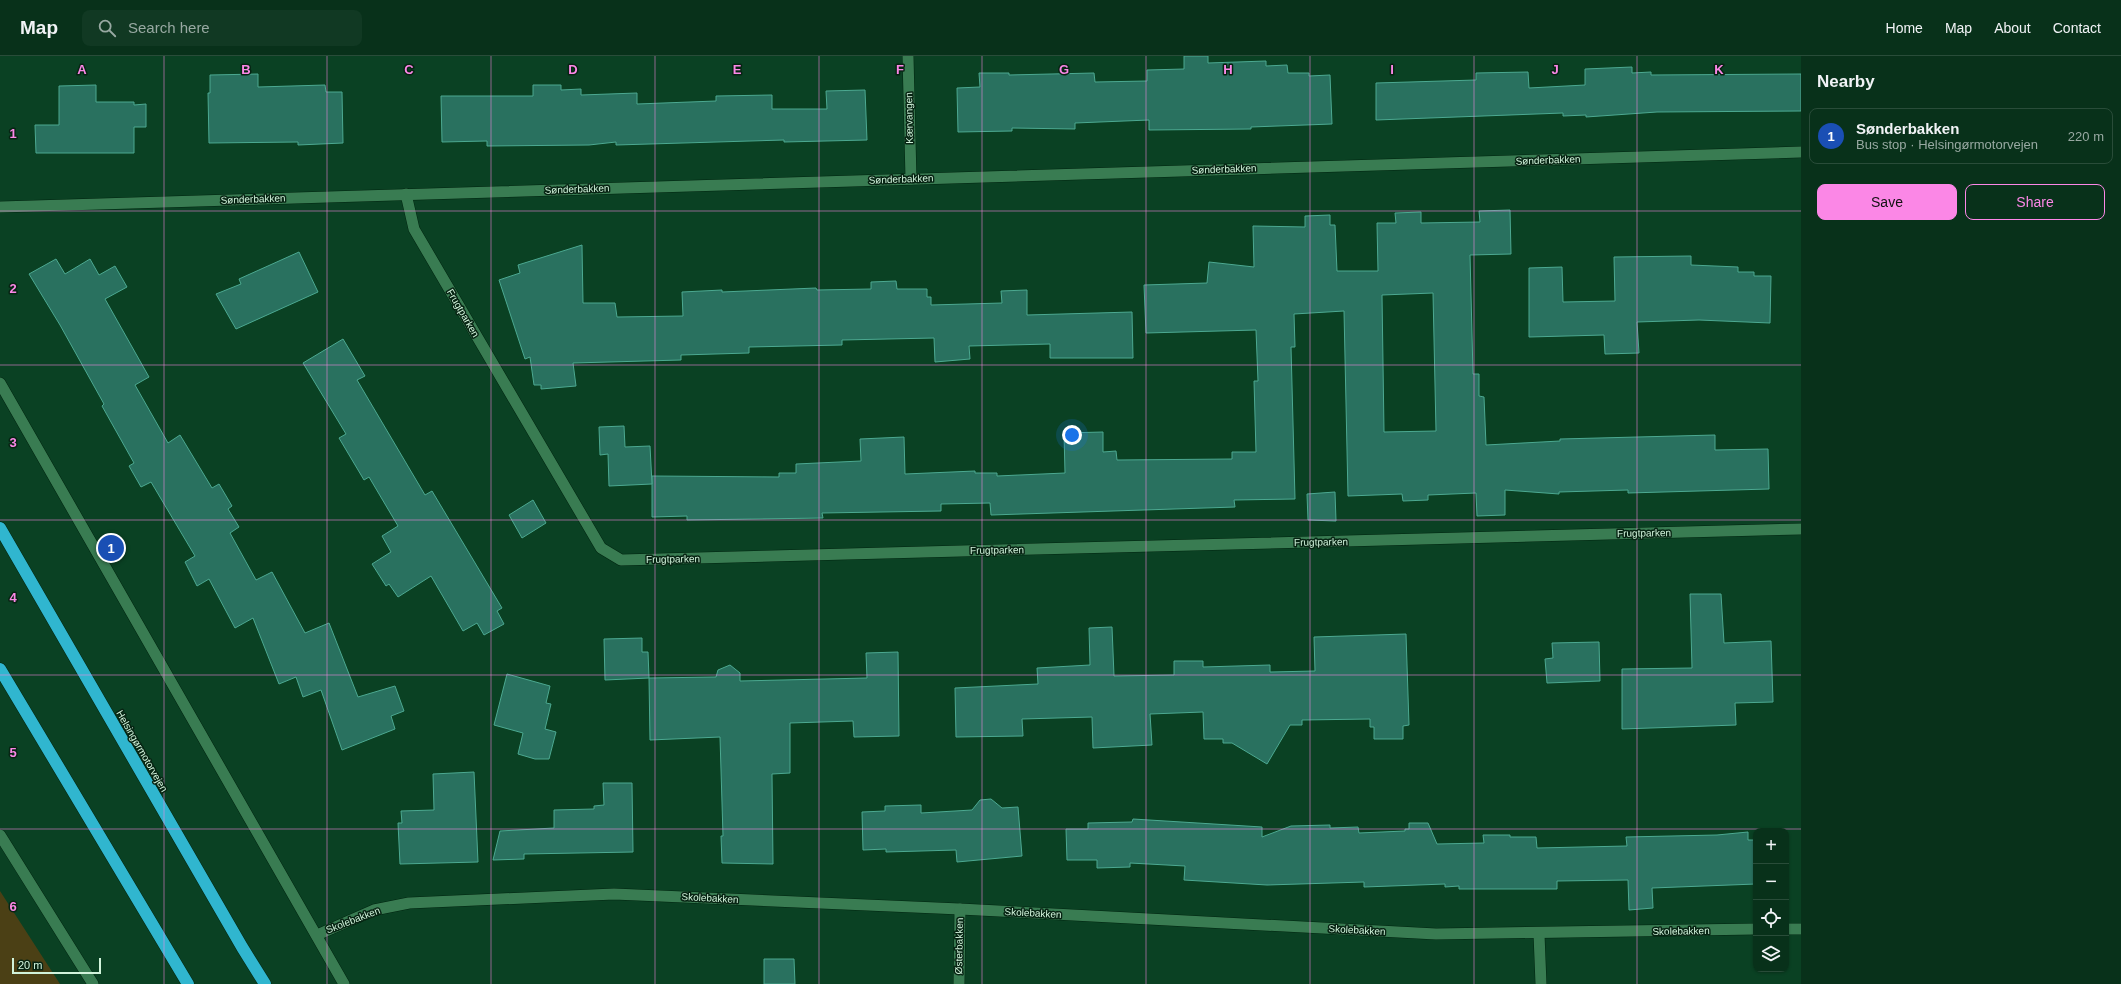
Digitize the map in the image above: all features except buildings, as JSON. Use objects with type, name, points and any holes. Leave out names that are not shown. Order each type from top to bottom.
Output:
[{"type":"highway","name":"Helsingørmotorvejen","points":[[0,528],[242,947],[266,984]]},
{"type":"highway","points":[[0,669],[188,984]]},
{"type":"street","name":"Kærvangen","points":[[908,56],[911,179]]},
{"type":"street","name":"Sønderbakken","points":[[0,207],[1801,152]]},
{"type":"street","name":"Frugtparken","points":[[406,194],[414,229],[422,243],[601,548],[620,560],[1801,529]]},
{"type":"street","points":[[0,383],[283,880],[317,935],[344,984]]},
{"type":"street","points":[[0,835],[93,984]]},
{"type":"street","name":"Skolebakken","points":[[317,935],[374,910],[409,903],[614,894],[960,909],[1436,934],[1539,934],[1753,929]]},
{"type":"street","name":"Østerbakken","points":[[959,984],[960,909]]},
{"type":"street","points":[[1789,929],[1801,928]]},
{"type":"street","points":[[1539,934],[1541,984]]},
{"type":"shaded area","points":[[0,891],[60,984],[0,984]]},
{"type":"place","name":"Sønderbakken","points":[[111,548]]}]
